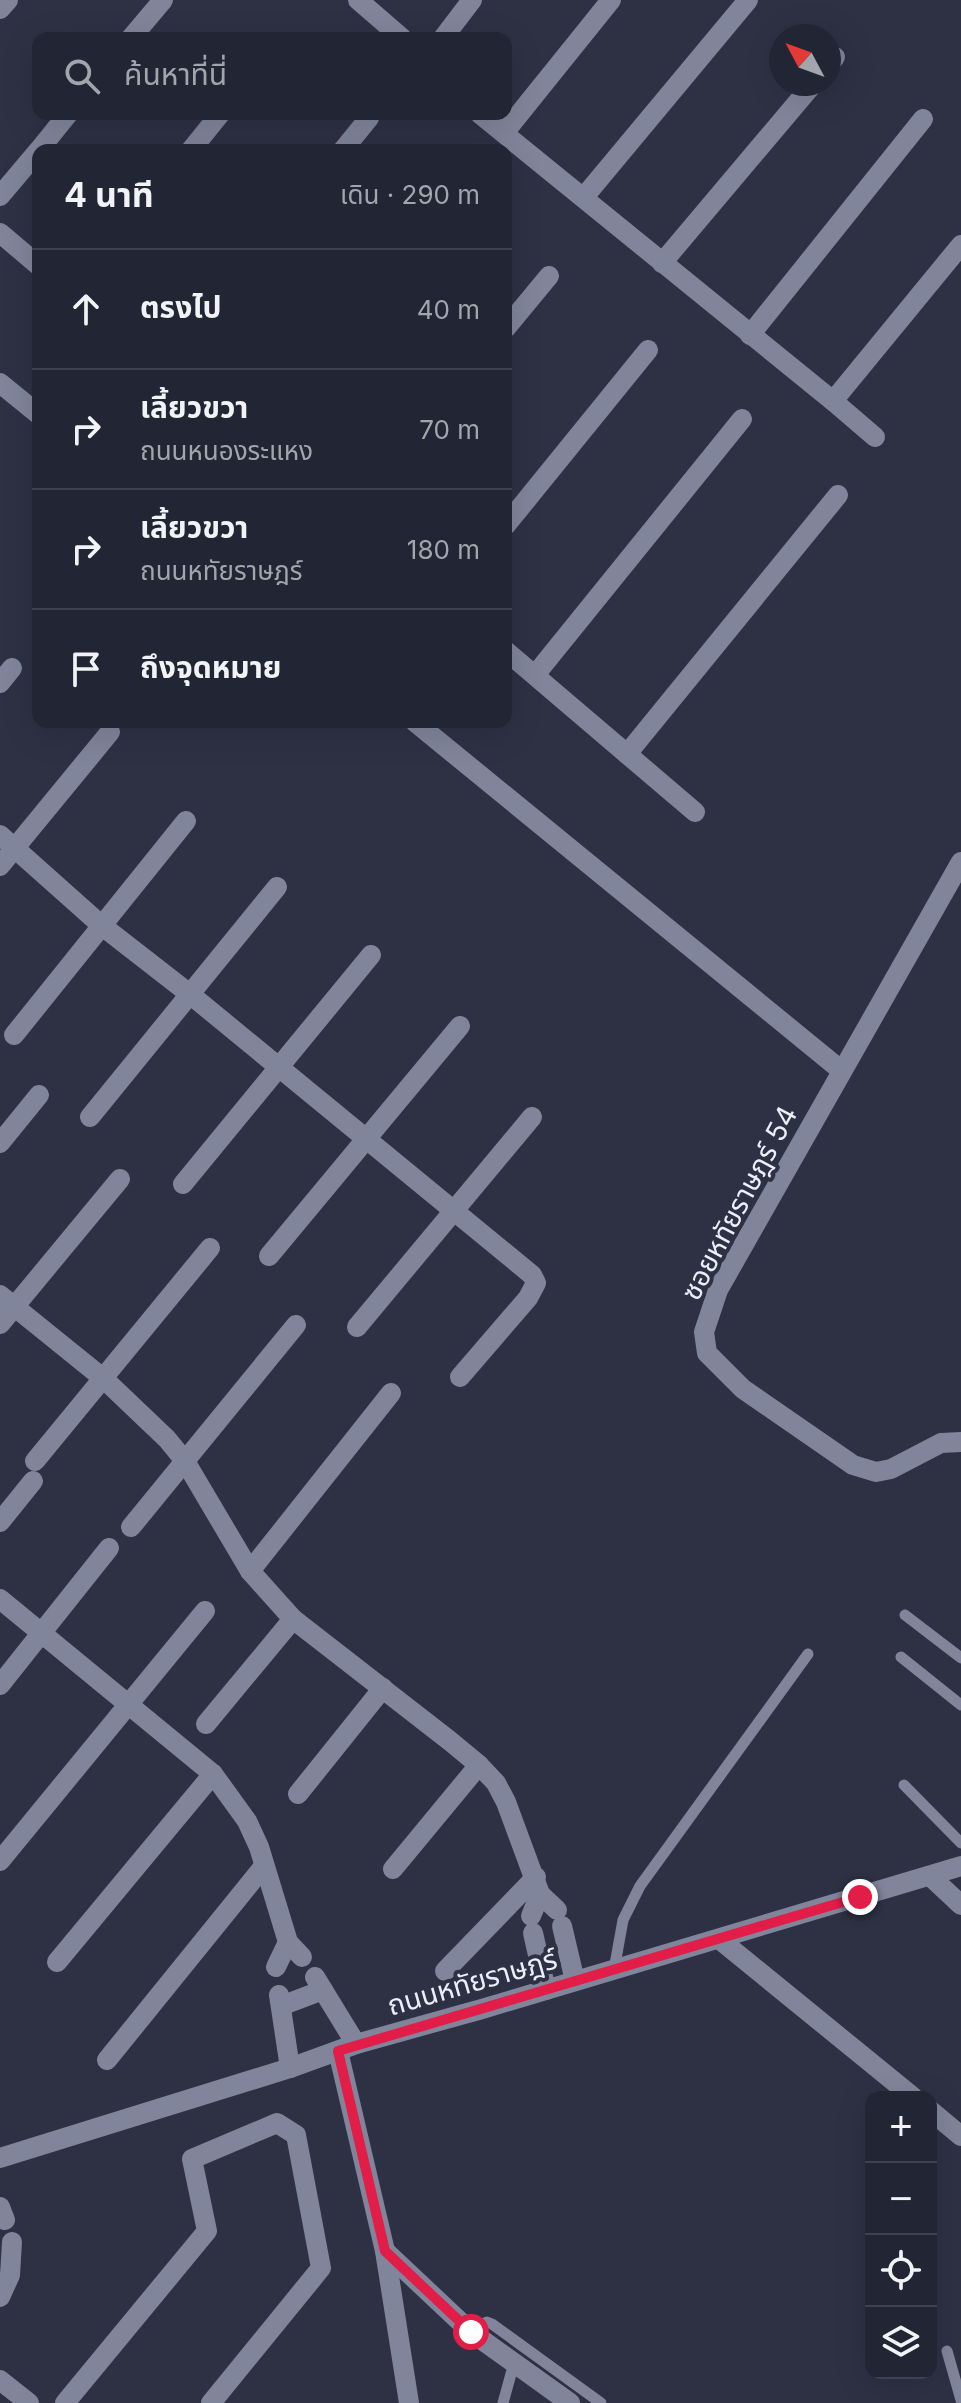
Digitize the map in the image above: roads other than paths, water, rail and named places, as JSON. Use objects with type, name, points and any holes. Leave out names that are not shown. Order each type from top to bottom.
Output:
[{"type":"street","points":[[0,9],[8,0]]},
{"type":"street","points":[[136,32],[163,0]]},
{"type":"street","points":[[358,0],[395,32]]},
{"type":"street","points":[[448,32],[472,0]]},
{"type":"street","points":[[504,133],[611,0]]},
{"type":"street","points":[[584,197],[748,0]]},
{"type":"street","points":[[662,263],[803,96]]},
{"type":"street","points":[[750,335],[923,119]]},
{"type":"street","points":[[43,144],[63,120]]},
{"type":"street","points":[[196,144],[215,120]]},
{"type":"street","points":[[348,144],[367,120]]},
{"type":"street","points":[[488,120],[875,437]]},
{"type":"street","points":[[0,196],[32,157]]},
{"type":"street","points":[[0,233],[32,260]]},
{"type":"street","points":[[833,401],[961,245]]},
{"type":"street","points":[[512,321],[549,276]]},
{"type":"street","points":[[512,518],[648,350]]},
{"type":"street","points":[[0,383],[32,409]]},
{"type":"street","points":[[535,675],[742,419]]},
{"type":"street","points":[[627,754],[838,495]]},
{"type":"street","points":[[512,656],[695,812]]},
{"type":"street","points":[[422,728],[842,1071]]},
{"type":"street","points":[[0,866],[7,842],[110,732]]},
{"type":"street","points":[[14,1035],[186,821]]},
{"type":"street","points":[[7,842],[101,925],[532,1275],[536,1283],[528,1298],[460,1377]]},
{"type":"street","name":"ซอยหทัยราษฎร์ 54","points":[[961,862],[718,1290],[704,1332],[707,1353],[743,1389],[853,1465],[876,1472],[891,1469],[941,1443],[961,1442]]},
{"type":"street","points":[[90,1117],[277,887]]},
{"type":"street","points":[[183,1184],[371,955]]},
{"type":"street","points":[[269,1256],[460,1026]]},
{"type":"street","points":[[0,1143],[39,1095]]},
{"type":"street","points":[[357,1327],[532,1117]]},
{"type":"street","points":[[0,1324],[7,1301],[120,1179]]},
{"type":"street","points":[[0,1522],[34,1471],[104,1379],[210,1248]]},
{"type":"street","points":[[7,1301],[104,1379],[150,1421],[185,1461],[250,1571],[293,1619],[479,1765],[496,1783],[538,1886],[559,1918],[575,1981]]},
{"type":"street","points":[[131,1527],[296,1325]]},
{"type":"street","points":[[250,1571],[391,1393]]},
{"type":"street","points":[[0,1685],[109,1548]]},
{"type":"street","points":[[0,1599],[213,1774],[247,1821],[288,1942],[302,1957]]},
{"type":"street","points":[[0,1861],[205,1611]]},
{"type":"street","points":[[206,1724],[293,1619]]},
{"type":"street","points":[[298,1794],[383,1688]]},
{"type":"street","points":[[393,1869],[479,1765]]},
{"type":"street","points":[[57,1962],[213,1774]]},
{"type":"street","points":[[107,2060],[264,1866]]},
{"type":"street","name":"ถนนหทัยราษฎร์","points":[[0,2158],[347,2048],[961,1866]]},
{"type":"street","points":[[930,1876],[961,1905]]},
{"type":"street","points":[[538,1886],[532,1925],[546,1990]]},
{"type":"street","points":[[445,1971],[538,1886]]},
{"type":"street","points":[[719,1939],[906,2091]]},
{"type":"street","points":[[276,1967],[288,1942]]},
{"type":"street","points":[[290,2068],[280,2001],[319,1983],[347,2048],[385,2251],[409,2403]]},
{"type":"street","points":[[937,2116],[961,2136]]},
{"type":"street","points":[[65,2403],[207,2231],[192,2159],[277,2123],[296,2135],[321,2268],[211,2403]]},
{"type":"street","points":[[0,2297],[10,2275],[12,2242]]},
{"type":"street","points":[[385,2251],[471,2332],[570,2403]]},
{"type":"street","points":[[0,2380],[29,2403]]},
{"type":"lane","points":[[905,1615],[961,1658]]},
{"type":"lane","points":[[614,1970],[623,1920],[640,1886],[808,1654]]},
{"type":"lane","points":[[901,1657],[961,1705]]},
{"type":"lane","points":[[904,1785],[961,1843]]},
{"type":"lane","points":[[471,2332],[487,2322],[492,2324],[601,2403]]},
{"type":"lane","points":[[947,2351],[961,2400]]},
{"type":"lane","points":[[503,2403],[514,2363]]}]
